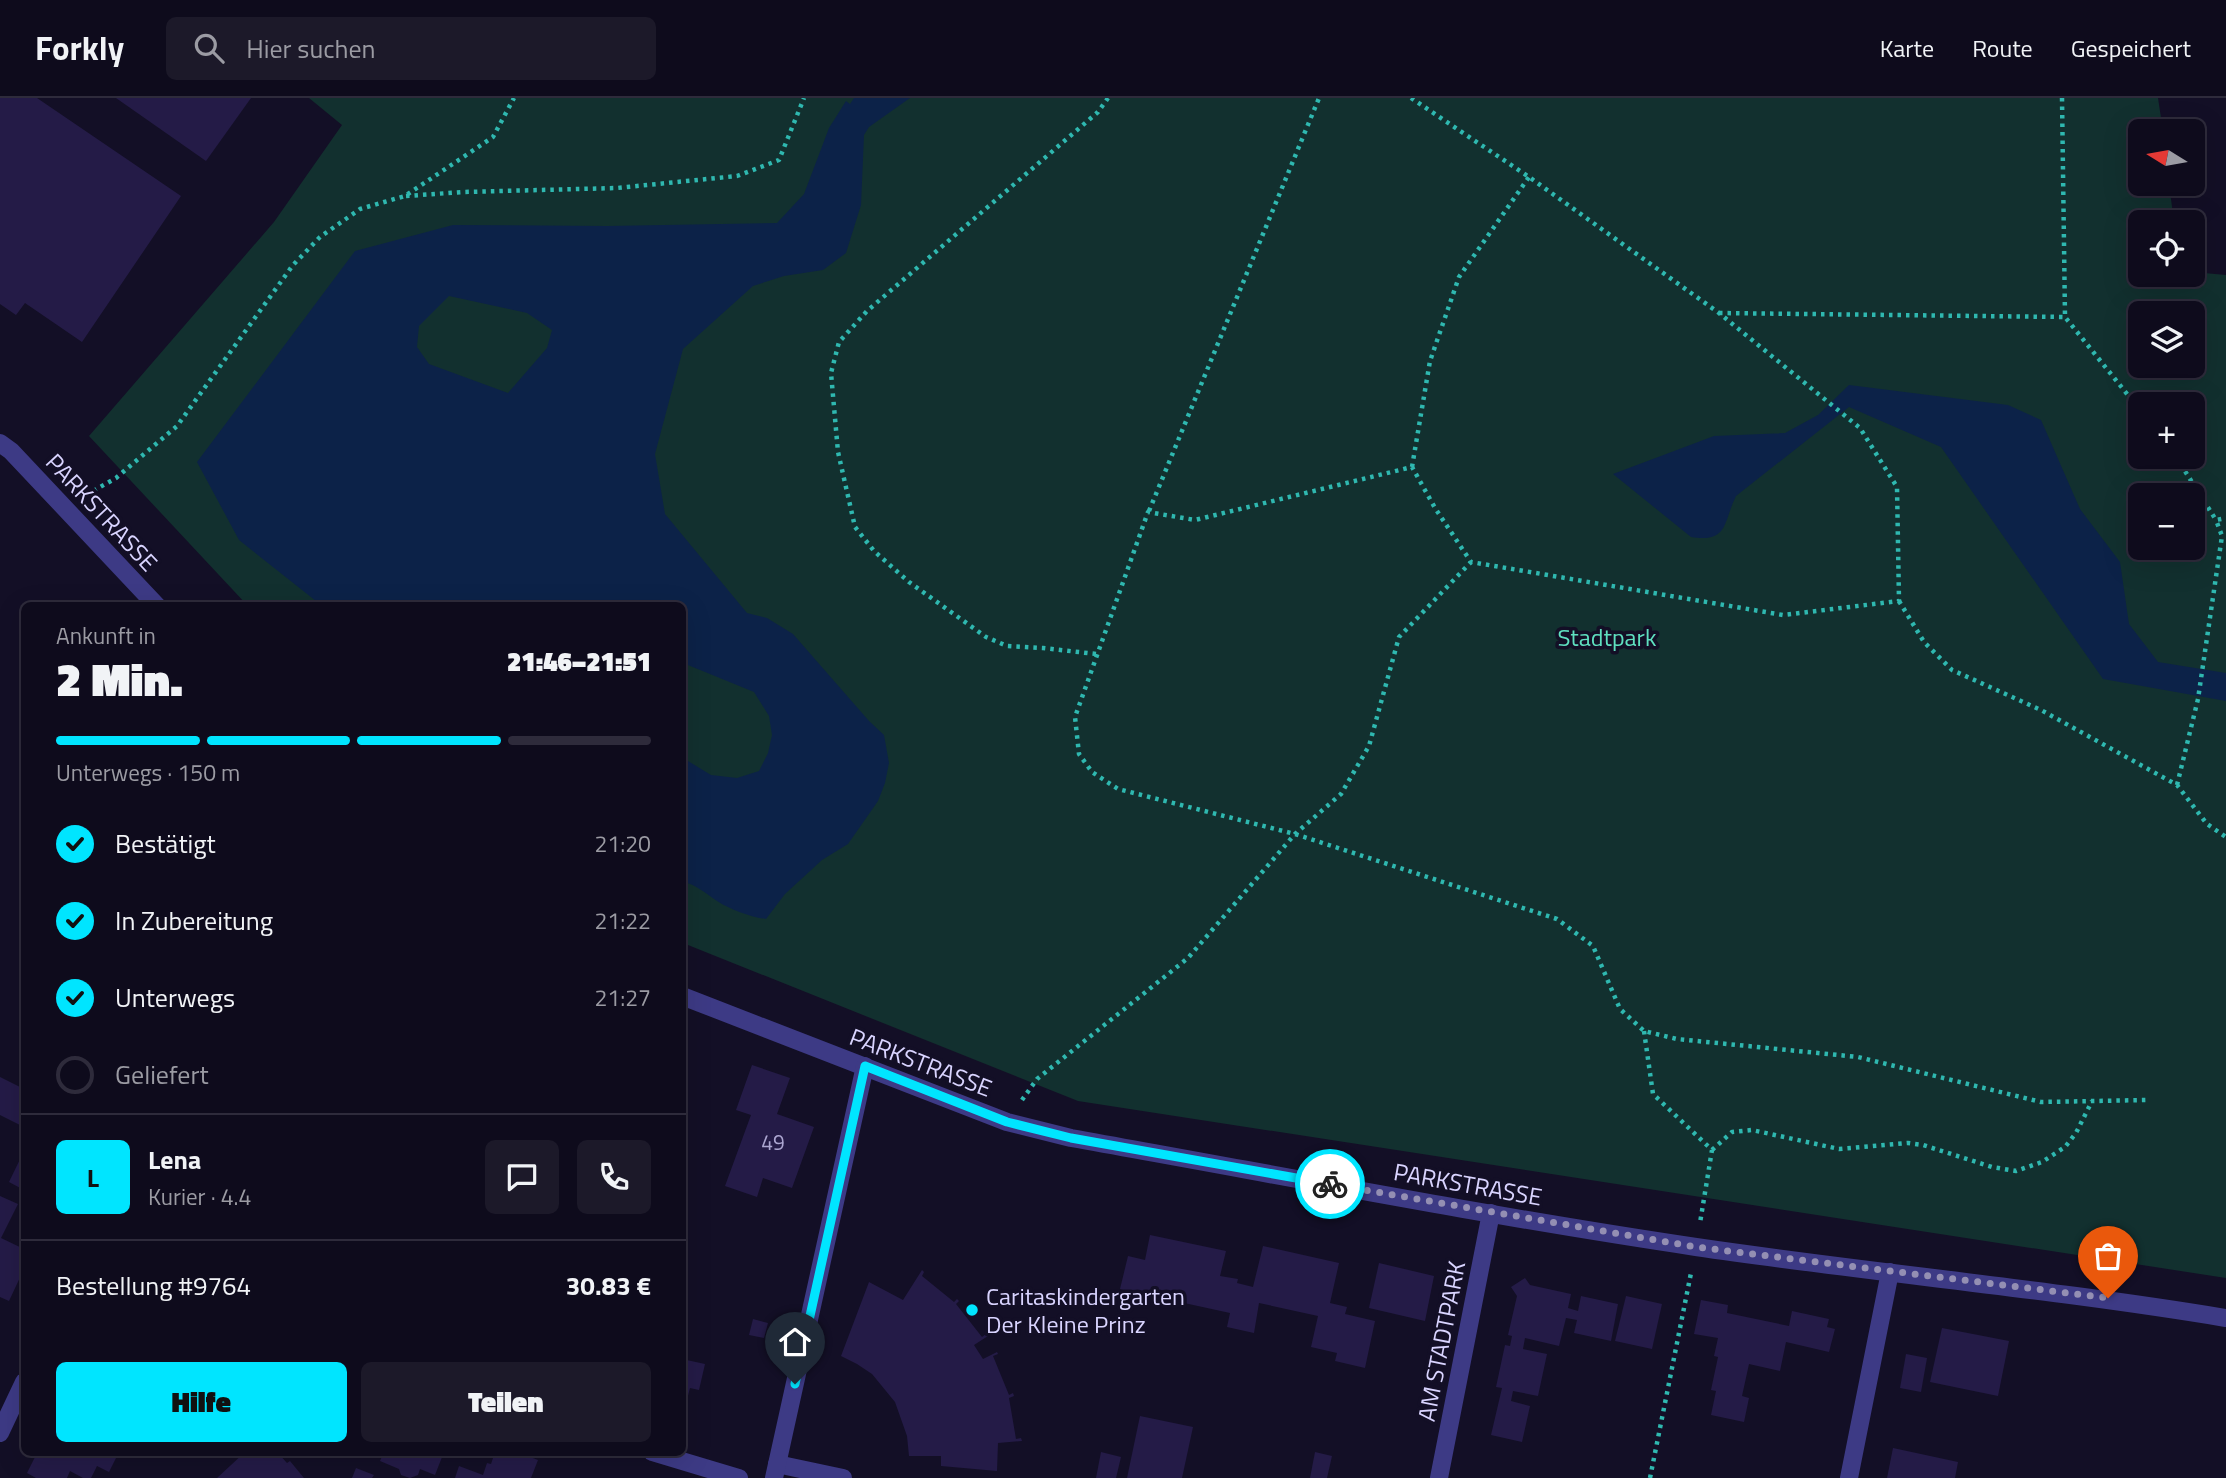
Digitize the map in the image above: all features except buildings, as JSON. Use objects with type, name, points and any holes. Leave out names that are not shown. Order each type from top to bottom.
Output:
[{"type":"street","name":"PARKSTRASSE","points":[[6,447],[153,602]]},
{"type":"street","name":"PARKSTRASSE","points":[[686,998],[1007,1122],[1071,1138],[1696,1247],[2108,1298],[2226,1318]]},
{"type":"street","points":[[842,1478],[776,1471],[865,1066]]},
{"type":"street","name":"AM STADTPARK","points":[[1439,1478],[1491,1213]]},
{"type":"street","points":[[1849,1478],[1890,1272]]},
{"type":"street","points":[[0,1433],[21,1388]]},
{"type":"street","points":[[665,1456],[739,1478]]},
{"type":"path","points":[[405,196],[493,137],[514,98]]},
{"type":"path","points":[[64,508],[116,478],[177,426],[293,265],[320,237],[360,209],[405,196],[617,188],[737,176],[779,160],[804,98]]},
{"type":"path","points":[[1097,654],[1007,646],[986,637],[909,582],[874,551],[855,527],[838,452],[831,373],[839,342],[867,311],[1098,112],[1108,98]]},
{"type":"path","points":[[1319,98],[1148,512],[1075,716],[1079,754],[1092,772],[1118,789],[1295,834],[1557,919],[1593,946],[1620,1009],[1644,1031],[1677,1039],[1858,1058],[2041,1102],[2147,1100]]},
{"type":"path","points":[[1411,98],[1529,177],[1719,313],[1860,428],[1897,487],[1899,601],[1924,642],[1952,670],[2041,710],[2177,785],[2207,824],[2226,837]]},
{"type":"path","points":[[2062,98],[2065,317],[2128,395]]},
{"type":"path","points":[[1529,177],[1459,277],[1430,360],[1412,467],[1471,562],[1783,615],[1899,601]]},
{"type":"path","points":[[1719,313],[2065,317]]},
{"type":"path","points":[[1148,512],[1195,520],[1412,467]]},
{"type":"path","points":[[2177,785],[2198,699],[2222,536],[2216,520],[2184,469]]},
{"type":"path","points":[[2216,520],[2226,518]]},
{"type":"path","points":[[1007,1122],[1037,1079],[1188,958],[1295,834],[1341,794],[1370,746],[1399,637],[1471,562]]},
{"type":"path","points":[[1644,1031],[1653,1094],[1712,1150]]},
{"type":"path","points":[[1650,1478],[1696,1247],[1712,1150],[1732,1132],[1752,1130],[1839,1149],[1908,1143],[1923,1145],[1992,1167],[2016,1171],[2042,1162],[2064,1147],[2076,1133],[2092,1101]]},
{"type":"green space","name":"Stadtpark","points":[[309,98],[2158,98],[2161,119],[2128,119],[2128,196],[2171,196],[2172,210],[2128,210],[2128,287],[2205,287],[2205,273],[2226,275],[2226,1278],[1078,1101],[686,944],[686,602],[244,602],[89,436],[274,222],[342,125]]},
{"type":"water","points":[[854,98],[910,98],[869,127],[864,135],[861,205],[846,253],[823,270],[784,276],[753,286],[683,349],[655,454],[665,514],[747,613],[767,618],[793,634],[884,735],[889,763],[878,801],[848,844],[822,860],[785,894],[766,919],[735,910],[686,883],[686,760],[711,775],[737,778],[759,771],[768,753],[772,735],[769,716],[754,692],[686,664],[686,602],[317,602],[239,540],[197,462],[355,251],[453,225],[777,223],[804,194],[829,128],[846,101],[850,104]],"holes":[[[449,296],[527,313],[552,330],[547,348],[508,393],[429,364],[417,347],[419,326]]]},
{"type":"water","points":[[1849,385],[2008,405],[2041,420],[2080,509],[2120,562],[2129,624],[2158,662],[2226,673],[2226,701],[2103,679],[1941,447],[1849,407],[1736,496],[1723,529],[1712,537],[1691,537],[1613,474],[1714,436],[1785,433],[1818,415]]},
{"type":"way so far","points":[[1330,1184],[1696,1247],[2108,1298]]},
{"type":"place","name":"Caritaskindergarten Der Kleine Prinz","points":[[972,1310]]},
{"type":"route","points":[[795,1384],[865,1066],[1007,1122],[1071,1138],[1330,1184]]}]
